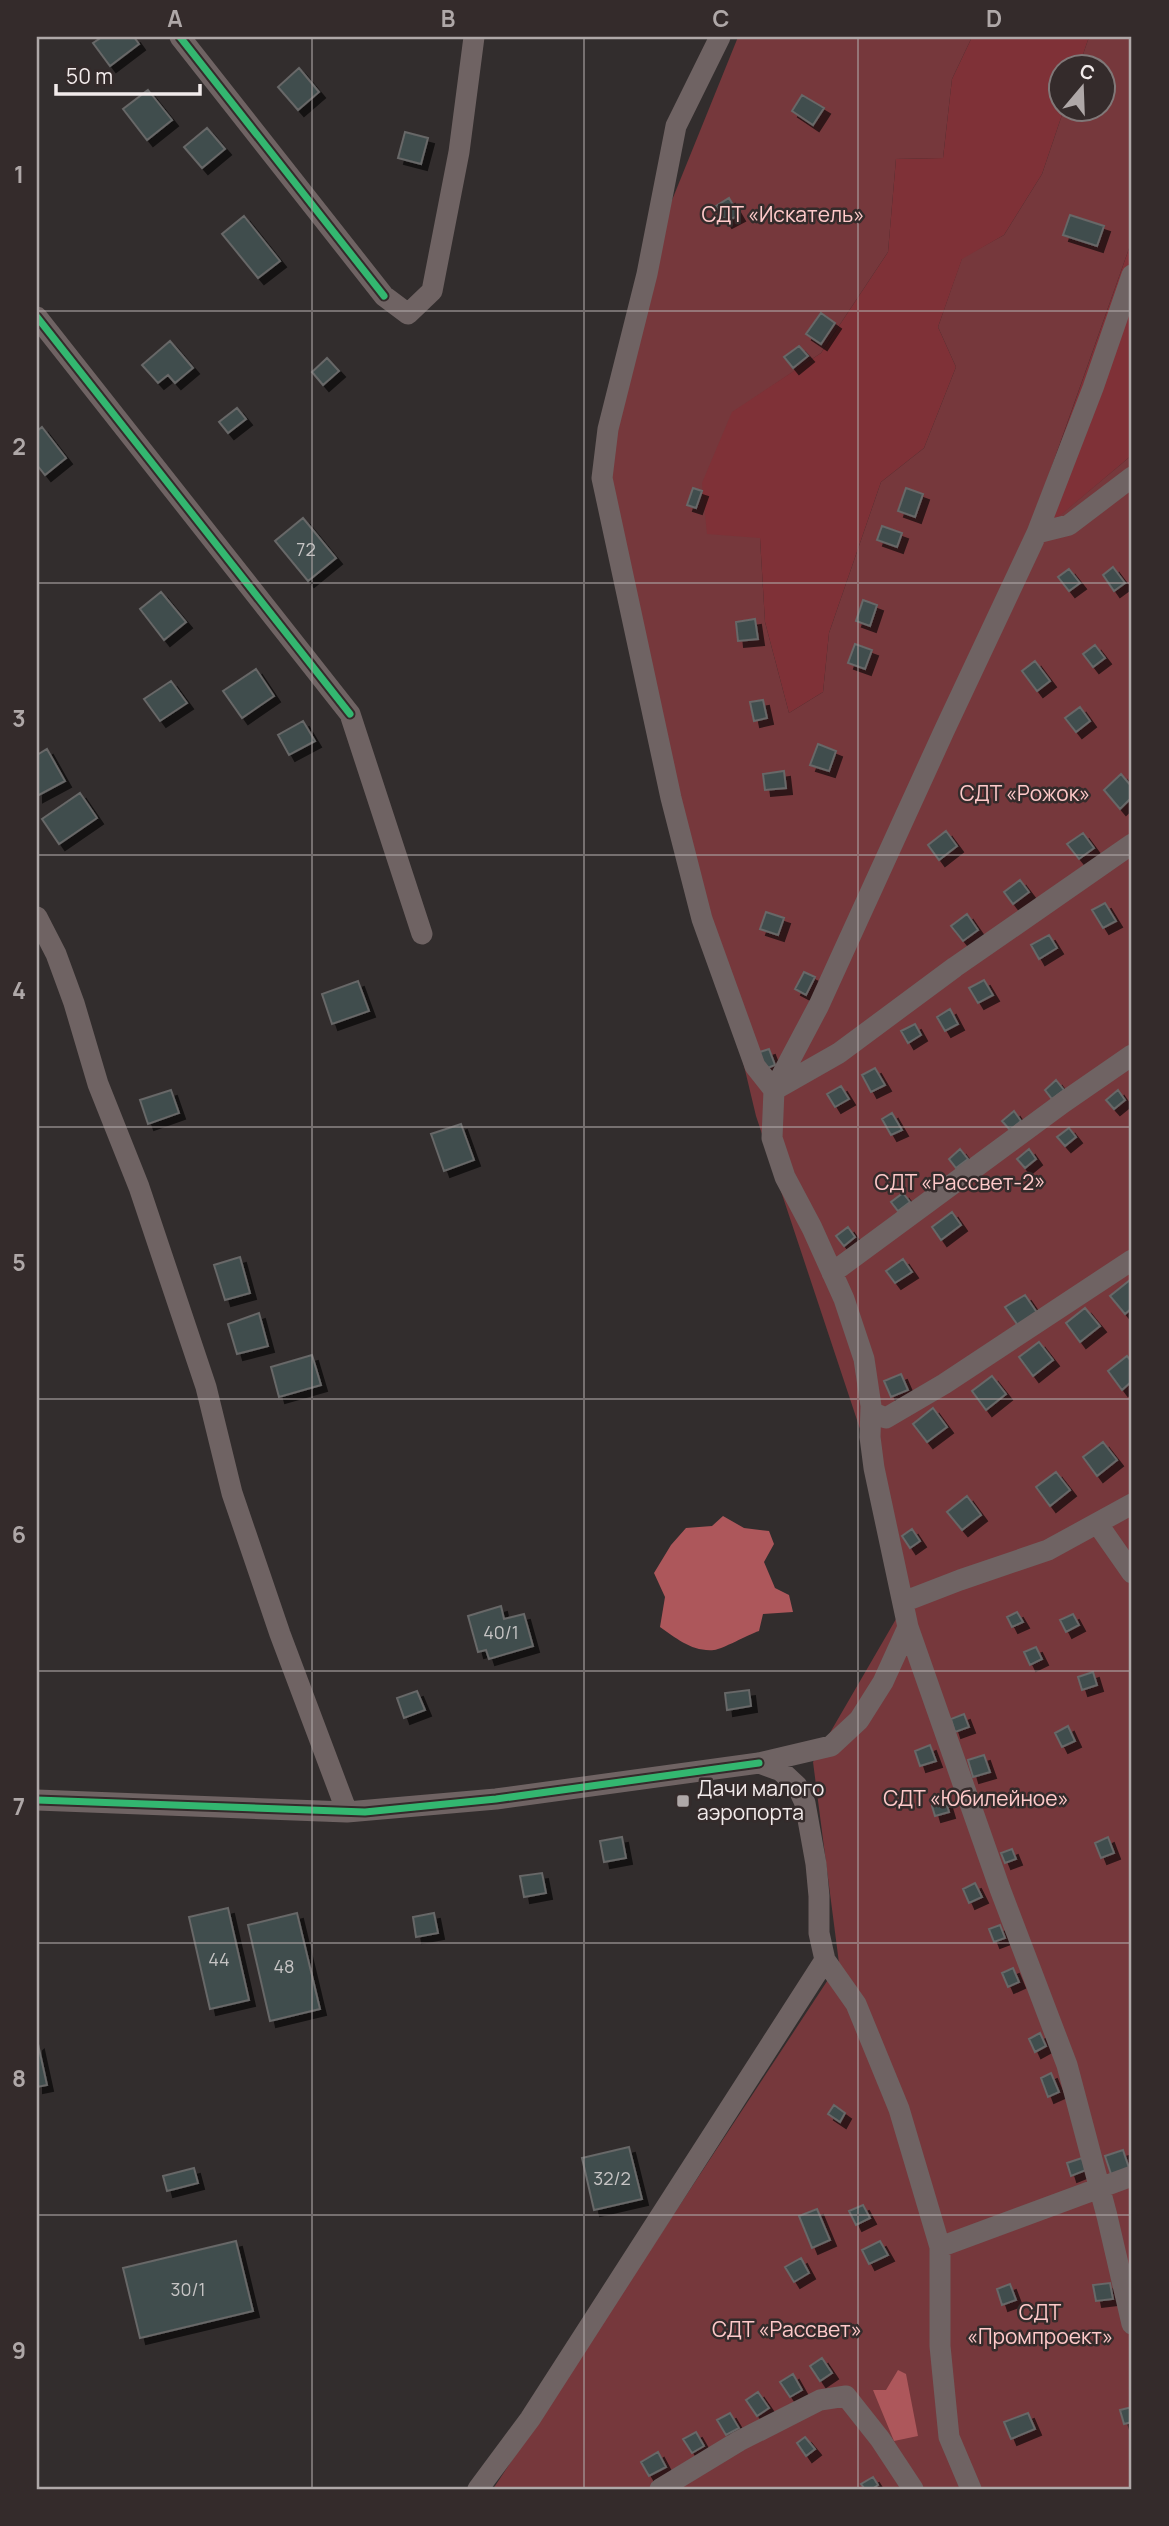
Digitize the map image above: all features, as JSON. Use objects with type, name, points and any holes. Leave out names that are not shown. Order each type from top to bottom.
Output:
[{"type":"street","points":[[180,37],[384,296],[408,314],[432,291],[459,152],[474,37]]},
{"type":"street","points":[[720,37],[676,126],[647,274],[608,429],[602,478],[671,798],[702,919],[755,1066],[774,1090]]},
{"type":"street","points":[[1132,275],[1093,388],[1037,533],[819,1005],[774,1090],[772,1138],[785,1177],[832,1273],[864,1359],[871,1412],[870,1437],[874,1468],[908,1628],[1067,2065],[1132,2324]]},
{"type":"street","points":[[37,317],[350,714],[422,934]]},
{"type":"street","points":[[1037,533],[1069,526],[1132,477]]},
{"type":"street","points":[[774,1090],[838,1053],[955,967],[1132,844]]},
{"type":"street","points":[[37,917],[56,954],[102,1095],[139,1187],[206,1387],[232,1493],[280,1634],[347,1812]]},
{"type":"street","points":[[832,1273],[1132,1055]]},
{"type":"street","points":[[871,1412],[886,1418],[955,1377],[1132,1260]]},
{"type":"street","points":[[903,1602],[1048,1550],[1132,1504]]},
{"type":"street","points":[[1097,1523],[1132,1573]]},
{"type":"street","points":[[37,1800],[347,1812],[496,1799],[759,1763],[831,1746],[848,1733],[871,1704],[908,1628]]},
{"type":"street","points":[[759,1763],[781,1771],[797,1786],[805,1803],[816,1864],[820,1896],[819,1933],[825,1960],[856,2004],[899,2109],[940,2246],[940,2346],[949,2437],[971,2489]]},
{"type":"street","points":[[478,2489],[530,2419],[825,1960]]},
{"type":"street","points":[[940,2246],[1132,2176]]},
{"type":"street","points":[[660,2489],[739,2441],[820,2400],[846,2396],[880,2439],[913,2489]]},
{"type":"green space","points":[[738,37],[972,37],[952,79],[943,158],[896,159],[888,252],[821,353],[732,413],[760,538],[765,622],[789,713],[823,692],[829,633],[881,482],[924,448],[956,367],[938,327],[962,258],[1004,235],[1042,174],[1060,122],[1116,122],[1116,52],[1084,52],[1089,37],[1132,37],[1132,240],[1024,545],[1132,455],[1132,2489],[493,2489],[839,1963],[813,1762],[903,1607],[860,1429],[756,1116],[608,496],[632,299]]},
{"type":"shaded area","points":[[972,37],[1089,37],[1084,52],[1046,52],[1046,122],[1060,122],[1042,174],[1004,235],[962,259],[938,327],[956,367],[924,448],[881,482],[829,633],[823,692],[789,713],[765,622],[760,538],[707,534],[702,483],[732,412],[821,353],[888,252],[896,159],[943,158],[952,79]]},
{"type":"shaded area","points":[[1132,240],[1132,455],[1024,546]]},
{"type":"shaded area","points":[[723,1516],[744,1528],[769,1531],[774,1544],[764,1562],[775,1588],[789,1595],[793,1612],[763,1614],[759,1631],[718,1649],[699,1649],[660,1627],[665,1597],[654,1573],[671,1545],[686,1528],[712,1526]]},
{"type":"shaded area","points":[[898,2370],[906,2374],[918,2436],[894,2441],[873,2390],[886,2390]]},
{"type":"building","points":[[102,37],[134,37],[139,44],[110,66],[93,43]]},
{"type":"building","points":[[299,68],[319,92],[298,110],[278,87]]},
{"type":"building","points":[[148,90],[172,120],[147,140],[123,109]]},
{"type":"building","points":[[802,95],[824,108],[813,125],[792,111]]},
{"type":"building","points":[[207,128],[225,149],[202,168],[184,147]]},
{"type":"building","points":[[405,132],[428,138],[421,164],[398,158]]},
{"type":"building","points":[[729,198],[739,215],[726,222],[716,206]]},
{"type":"building","points":[[1070,215],[1104,226],[1097,246],[1063,235]]},
{"type":"building","points":[[244,216],[280,261],[258,278],[222,234]]},
{"type":"building","points":[[821,313],[835,323],[821,344],[806,334]]},
{"type":"building","points":[[170,341],[193,368],[175,383],[168,375],[158,383],[142,365]]},
{"type":"building","points":[[799,346],[808,356],[793,368],[784,357]]},
{"type":"building","points":[[327,358],[339,371],[323,385],[312,372]]},
{"type":"building","points":[[237,408],[246,419],[228,433],[219,422]]},
{"type":"building","points":[[42,427],[66,458],[45,475],[37,465],[37,431]]},
{"type":"building","points":[[693,488],[702,491],[696,508],[687,505]]},
{"type":"building","points":[[906,488],[923,494],[915,517],[898,511]]},
{"type":"building","points":[[303,518],[336,558],[308,581],[275,541]]},
{"type":"building","points":[[882,526],[902,533],[897,547],[877,540]]},
{"type":"building","points":[[1113,567],[1125,583],[1114,591],[1103,575]]},
{"type":"building","points":[[1069,569],[1080,583],[1069,591],[1058,577]]},
{"type":"building","points":[[161,592],[186,622],[164,640],[140,609]]},
{"type":"building","points":[[863,600],[877,605],[870,626],[856,621]]},
{"type":"building","points":[[755,619],[758,639],[738,641],[736,622]]},
{"type":"building","points":[[855,644],[872,650],[865,669],[848,663]]},
{"type":"building","points":[[1095,645],[1105,658],[1093,667],[1083,654]]},
{"type":"building","points":[[1035,661],[1050,681],[1037,691],[1022,671]]},
{"type":"building","points":[[256,669],[274,696],[242,718],[223,691]]},
{"type":"building","points":[[171,681],[187,703],[160,721],[144,699]]},
{"type":"building","points":[[763,700],[767,718],[754,721],[750,702]]},
{"type":"building","points":[[1080,707],[1090,721],[1076,732],[1065,718]]},
{"type":"building","points":[[303,721],[315,741],[289,755],[278,735]]},
{"type":"building","points":[[818,744],[836,751],[829,771],[810,765]]},
{"type":"building","points":[[47,749],[65,781],[37,796],[37,755]]},
{"type":"building","points":[[784,771],[786,788],[765,790],[763,774]]},
{"type":"building","points":[[1121,774],[1132,787],[1132,797],[1120,809],[1104,790]]},
{"type":"building","points":[[80,793],[97,818],[59,844],[42,819]]},
{"type":"building","points":[[946,831],[957,846],[939,860],[928,845]]},
{"type":"building","points":[[1083,833],[1094,848],[1079,859],[1067,844]]},
{"type":"building","points":[[1020,880],[1029,892],[1013,904],[1004,892]]},
{"type":"building","points":[[1105,903],[1116,921],[1103,928],[1092,910]]},
{"type":"building","points":[[766,912],[784,918],[778,935],[760,929]]},
{"type":"building","points":[[967,914],[978,930],[963,941],[951,926]]},
{"type":"building","points":[[1049,935],[1057,948],[1039,959],[1031,945]]},
{"type":"building","points":[[804,972],[815,977],[806,995],[795,989]]},
{"type":"building","points":[[984,980],[993,995],[978,1003],[969,988]]},
{"type":"building","points":[[358,981],[369,1011],[332,1024],[322,994]]},
{"type":"building","points":[[950,1009],[958,1024],[945,1031],[937,1017]]},
{"type":"building","points":[[915,1024],[921,1035],[908,1043],[901,1031]]},
{"type":"building","points":[[769,1049],[775,1065],[763,1070],[757,1053]]},
{"type":"building","points":[[875,1068],[885,1085],[871,1092],[862,1075]]},
{"type":"building","points":[[1056,1080],[1064,1090],[1052,1099],[1045,1090]]},
{"type":"building","points":[[841,1086],[849,1099],[835,1107],[827,1094]]},
{"type":"building","points":[[171,1090],[179,1113],[148,1124],[140,1100]]},
{"type":"building","points":[[1118,1090],[1125,1100],[1114,1109],[1106,1100]]},
{"type":"building","points":[[1014,1111],[1021,1121],[1010,1130],[1002,1121]]},
{"type":"building","points":[[892,1113],[902,1130],[891,1135],[882,1119]]},
{"type":"building","points":[[461,1124],[474,1160],[444,1171],[431,1134]]},
{"type":"building","points":[[1069,1128],[1076,1137],[1065,1146],[1057,1137]]},
{"type":"building","points":[[960,1149],[968,1159],[956,1168],[949,1159]]},
{"type":"building","points":[[1029,1149],[1036,1159],[1025,1168],[1017,1159]]},
{"type":"building","points":[[903,1193],[910,1202],[898,1211],[891,1202]]},
{"type":"building","points":[[952,1212],[961,1225],[941,1240],[932,1227]]},
{"type":"building","points":[[848,1227],[855,1237],[844,1246],[836,1236]]},
{"type":"building","points":[[240,1257],[250,1293],[225,1300],[214,1265]]},
{"type":"building","points":[[903,1259],[912,1272],[895,1283],[886,1271]]},
{"type":"building","points":[[1130,1280],[1132,1308],[1125,1314],[1110,1296]]},
{"type":"building","points":[[1025,1295],[1038,1314],[1019,1327],[1005,1307]]},
{"type":"building","points":[[1085,1308],[1100,1326],[1080,1342],[1066,1323]]},
{"type":"building","points":[[259,1313],[268,1346],[237,1354],[228,1324]]},
{"type":"building","points":[[1039,1342],[1053,1360],[1033,1376],[1019,1357]]},
{"type":"building","points":[[312,1355],[321,1385],[279,1397],[271,1367]]},
{"type":"building","points":[[1127,1356],[1132,1362],[1132,1381],[1122,1390],[1108,1371]]},
{"type":"building","points":[[901,1374],[908,1390],[891,1397],[884,1381]]},
{"type":"building","points":[[992,1376],[1006,1394],[986,1410],[972,1391]]},
{"type":"building","points":[[933,1408],[947,1427],[927,1442],[913,1424]]},
{"type":"building","points":[[1103,1442],[1117,1460],[1097,1476],[1083,1457]]},
{"type":"building","points":[[1056,1472],[1070,1490],[1050,1506],[1036,1487]]},
{"type":"building","points":[[967,1496],[981,1515],[962,1530],[947,1512]]},
{"type":"building","points":[[912,1529],[920,1541],[910,1548],[902,1536]]},
{"type":"building","points":[[501,1606],[504,1619],[524,1614],[533,1646],[489,1659],[486,1650],[478,1652],[468,1616]]},
{"type":"building","points":[[1017,1612],[1023,1622],[1012,1627],[1007,1617]]},
{"type":"building","points":[[1073,1614],[1079,1625],[1066,1632],[1060,1620]]},
{"type":"building","points":[[1036,1647],[1042,1659],[1030,1665],[1024,1652]]},
{"type":"building","points":[[1093,1672],[1097,1685],[1082,1690],[1078,1677]]},
{"type":"building","points":[[749,1690],[751,1706],[727,1710],[725,1693]]},
{"type":"building","points":[[417,1691],[425,1710],[404,1718],[397,1698]]},
{"type":"building","points":[[964,1714],[969,1727],[955,1732],[951,1719]]},
{"type":"building","points":[[1068,1726],[1075,1741],[1062,1747],[1055,1733]]},
{"type":"building","points":[[930,1745],[936,1761],[920,1766],[915,1751]]},
{"type":"building","points":[[984,1755],[990,1772],[973,1777],[968,1760]]},
{"type":"building","points":[[946,1802],[949,1812],[935,1816],[932,1806]]},
{"type":"building","points":[[622,1837],[626,1858],[604,1862],[600,1841]]},
{"type":"building","points":[[1108,1837],[1114,1853],[1101,1858],[1095,1843]]},
{"type":"building","points":[[1012,1849],[1016,1859],[1005,1863],[1001,1853]]},
{"type":"building","points":[[542,1873],[546,1893],[524,1897],[520,1876]]},
{"type":"building","points":[[975,1883],[982,1897],[969,1903],[963,1889]]},
{"type":"building","points":[[228,1908],[249,2000],[210,2009],[189,1917]]},
{"type":"building","points":[[297,1913],[320,2009],[270,2021],[248,1925]]},
{"type":"building","points":[[434,1913],[438,1933],[416,1937],[413,1917]]},
{"type":"building","points":[[1000,1925],[1005,1938],[994,1942],[989,1929]]},
{"type":"building","points":[[1013,1968],[1019,1982],[1008,1987],[1002,1973]]},
{"type":"building","points":[[1040,2033],[1046,2046],[1035,2052],[1029,2039]]},
{"type":"building","points":[[37,2045],[47,2085],[37,2087]]},
{"type":"building","points":[[1051,2073],[1059,2092],[1048,2097],[1041,2078]]},
{"type":"building","points":[[834,2105],[845,2113],[840,2122],[828,2114]]},
{"type":"building","points":[[629,2147],[642,2199],[594,2210],[582,2158]]},
{"type":"building","points":[[1123,2150],[1131,2174],[1113,2180],[1105,2156]]},
{"type":"building","points":[[1082,2158],[1086,2170],[1071,2176],[1067,2163]]},
{"type":"building","points":[[194,2168],[198,2183],[167,2191],[163,2176]]},
{"type":"building","points":[[863,2205],[870,2218],[856,2225],[849,2211]]},
{"type":"building","points":[[817,2209],[830,2240],[812,2248],[799,2216]]},
{"type":"building","points":[[236,2241],[253,2311],[140,2338],[123,2268]]},
{"type":"building","points":[[880,2241],[888,2255],[869,2264],[862,2250]]},
{"type":"building","points":[[801,2258],[809,2273],[794,2282],[785,2267]]},
{"type":"building","points":[[1110,2283],[1113,2299],[1096,2301],[1093,2285]]},
{"type":"building","points":[[1010,2284],[1016,2300],[1002,2305],[997,2289]]},
{"type":"building","points":[[822,2358],[832,2373],[820,2381],[810,2366]]},
{"type":"building","points":[[793,2374],[802,2390],[790,2397],[780,2382]]},
{"type":"building","points":[[758,2392],[769,2408],[757,2416],[746,2400]]},
{"type":"building","points":[[1132,2407],[1132,2422],[1124,2424],[1120,2410]]},
{"type":"building","points":[[730,2413],[739,2428],[726,2435],[717,2420]]},
{"type":"building","points":[[1028,2413],[1035,2429],[1011,2439],[1004,2422]]},
{"type":"building","points":[[696,2432],[704,2446],[692,2453],[683,2439]]},
{"type":"building","points":[[805,2437],[815,2449],[806,2456],[797,2443]]},
{"type":"building","points":[[658,2452],[666,2467],[649,2476],[641,2462]]},
{"type":"building","points":[[873,2477],[878,2485],[865,2489],[861,2484]]},
{"type":"cycle path","points":[[180,37],[384,296]]},
{"type":"cycle path","points":[[37,317],[350,714]]},
{"type":"cycle path","points":[[37,1800],[365,1812],[496,1799],[759,1763]]},
{"type":"place","name":"Дачи малого аэропорта","points":[[683,1801]]},
{"type":"park label","name":"СДТ «Искатель»","points":[[783,215]]},
{"type":"park label","name":"СДТ «Рожок»","points":[[1025,794]]},
{"type":"park label","name":"СДТ «Рассвет-2»","points":[[960,1183]]},
{"type":"park label","name":"СДТ «Юбилейное»","points":[[976,1799]]},
{"type":"park label","name":"СДТ «Промпроект»","points":[[1040,2325]]},
{"type":"park label","name":"СДТ «Рассвет»","points":[[787,2330]]}]
